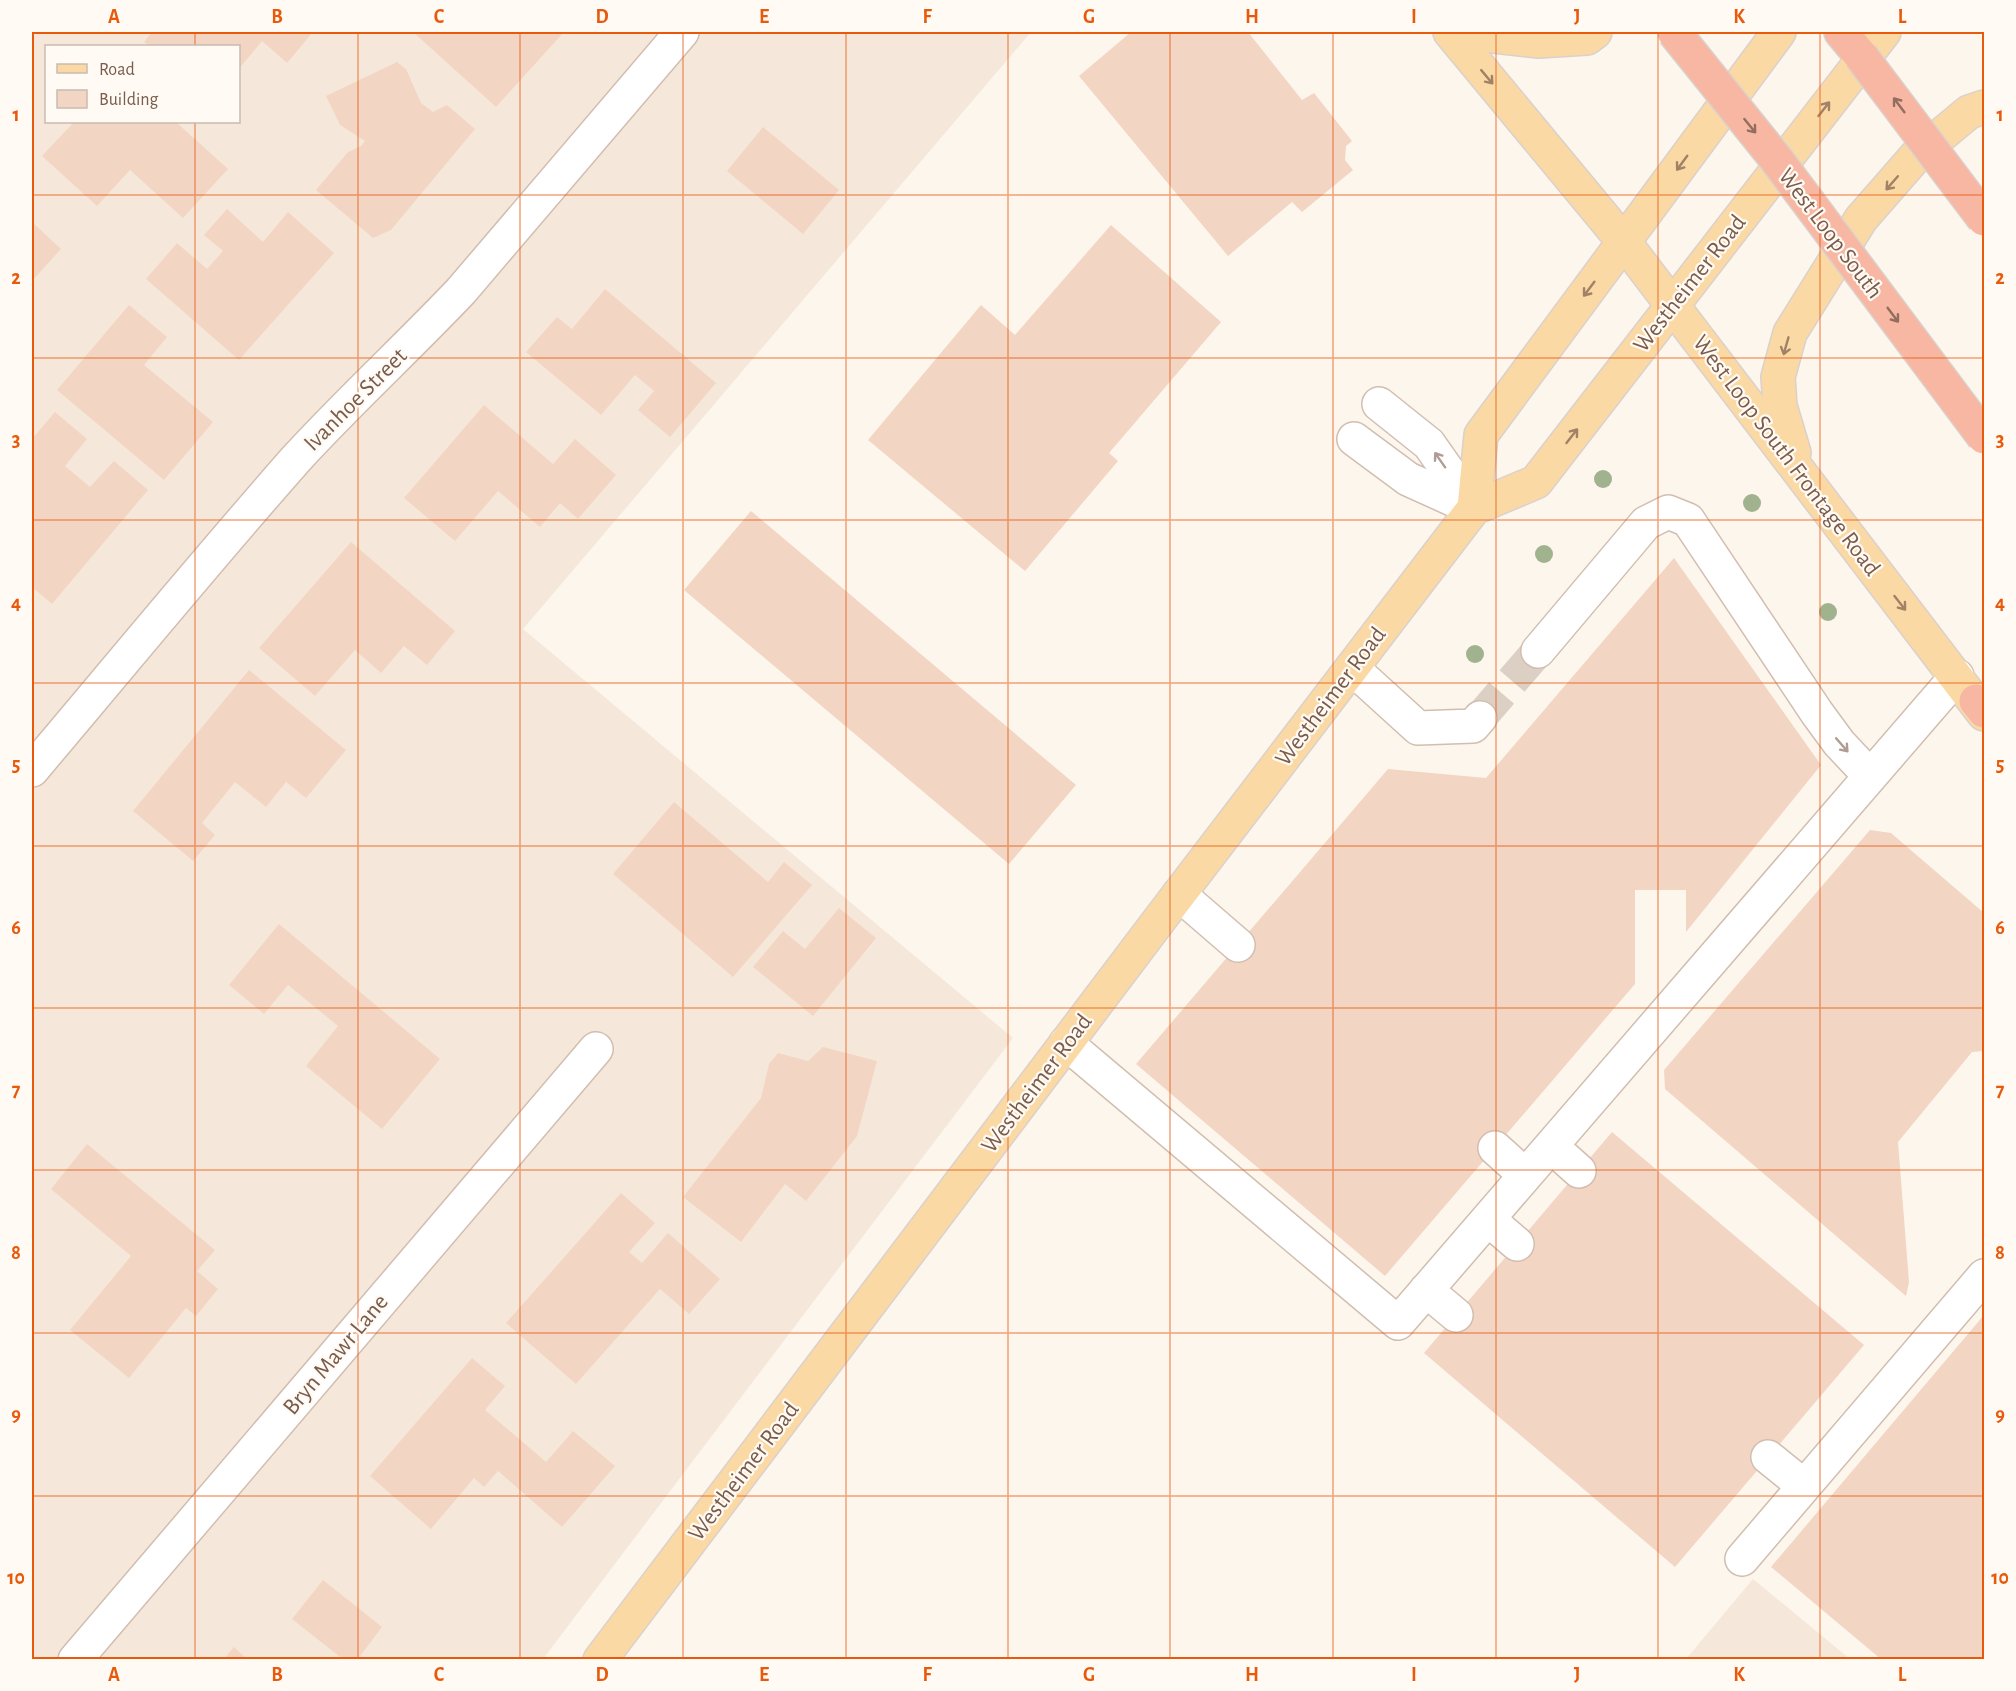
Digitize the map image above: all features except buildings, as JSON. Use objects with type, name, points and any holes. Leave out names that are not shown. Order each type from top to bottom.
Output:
[{"type":"highway","name":"West Loop South","points":[[1674,32],[1776,159],[1984,437]]},
{"type":"highway","points":[[1850,40],[1984,219]]},
{"type":"main road","name":"West Loop South Frontage Road","points":[[1450,32],[1624,242],[1975,701]]},
{"type":"main road","points":[[1458,32],[1539,41],[1587,39],[1595,32]]},
{"type":"main road","points":[[1473,508],[1481,435],[1779,32]]},
{"type":"main road","name":"Westheimer Road","points":[[600,1659],[1473,508],[1536,482],[1884,32]]},
{"type":"main road","points":[[1800,473],[1780,406],[1778,377],[1790,333],[1861,219],[1916,156],[1969,112],[1984,106]]},
{"type":"street","name":"Ivanhoe Street","points":[[32,770],[297,459],[353,399],[461,291],[682,32]]},
{"type":"street","points":[[1379,404],[1429,444],[1473,508]]},
{"type":"street","points":[[1354,439],[1408,479],[1473,508]]},
{"type":"street","points":[[1538,651],[1646,523],[1668,512],[1688,520],[1817,713],[1839,743],[1870,776]]},
{"type":"street","points":[[1352,668],[1418,728],[1473,726],[1480,718]]},
{"type":"street","points":[[1066,1043],[1398,1323],[1870,776],[1975,701]]},
{"type":"street","points":[[1179,894],[1238,945]]},
{"type":"street","name":"Bryn Mawr Lane","points":[[75,1659],[596,1049]]},
{"type":"street","points":[[1551,1146],[1579,1172]]},
{"type":"street","points":[[1495,1148],[1525,1175]]},
{"type":"street","points":[[1488,1219],[1517,1244]]},
{"type":"street","points":[[1742,1559],[1984,1276]]},
{"type":"street","points":[[1426,1290],[1456,1315]]},
{"type":"street","points":[[1768,1457],[1804,1486]]},
{"type":"shaded area","points":[[32,32],[1031,32],[523,629],[1013,1038],[543,1659],[32,1660]]},
{"type":"shaded area","points":[[1753,1579],[1850,1659],[1686,1659]]},
{"type":"tunnel","points":[[1480,718],[1538,651]]}]
